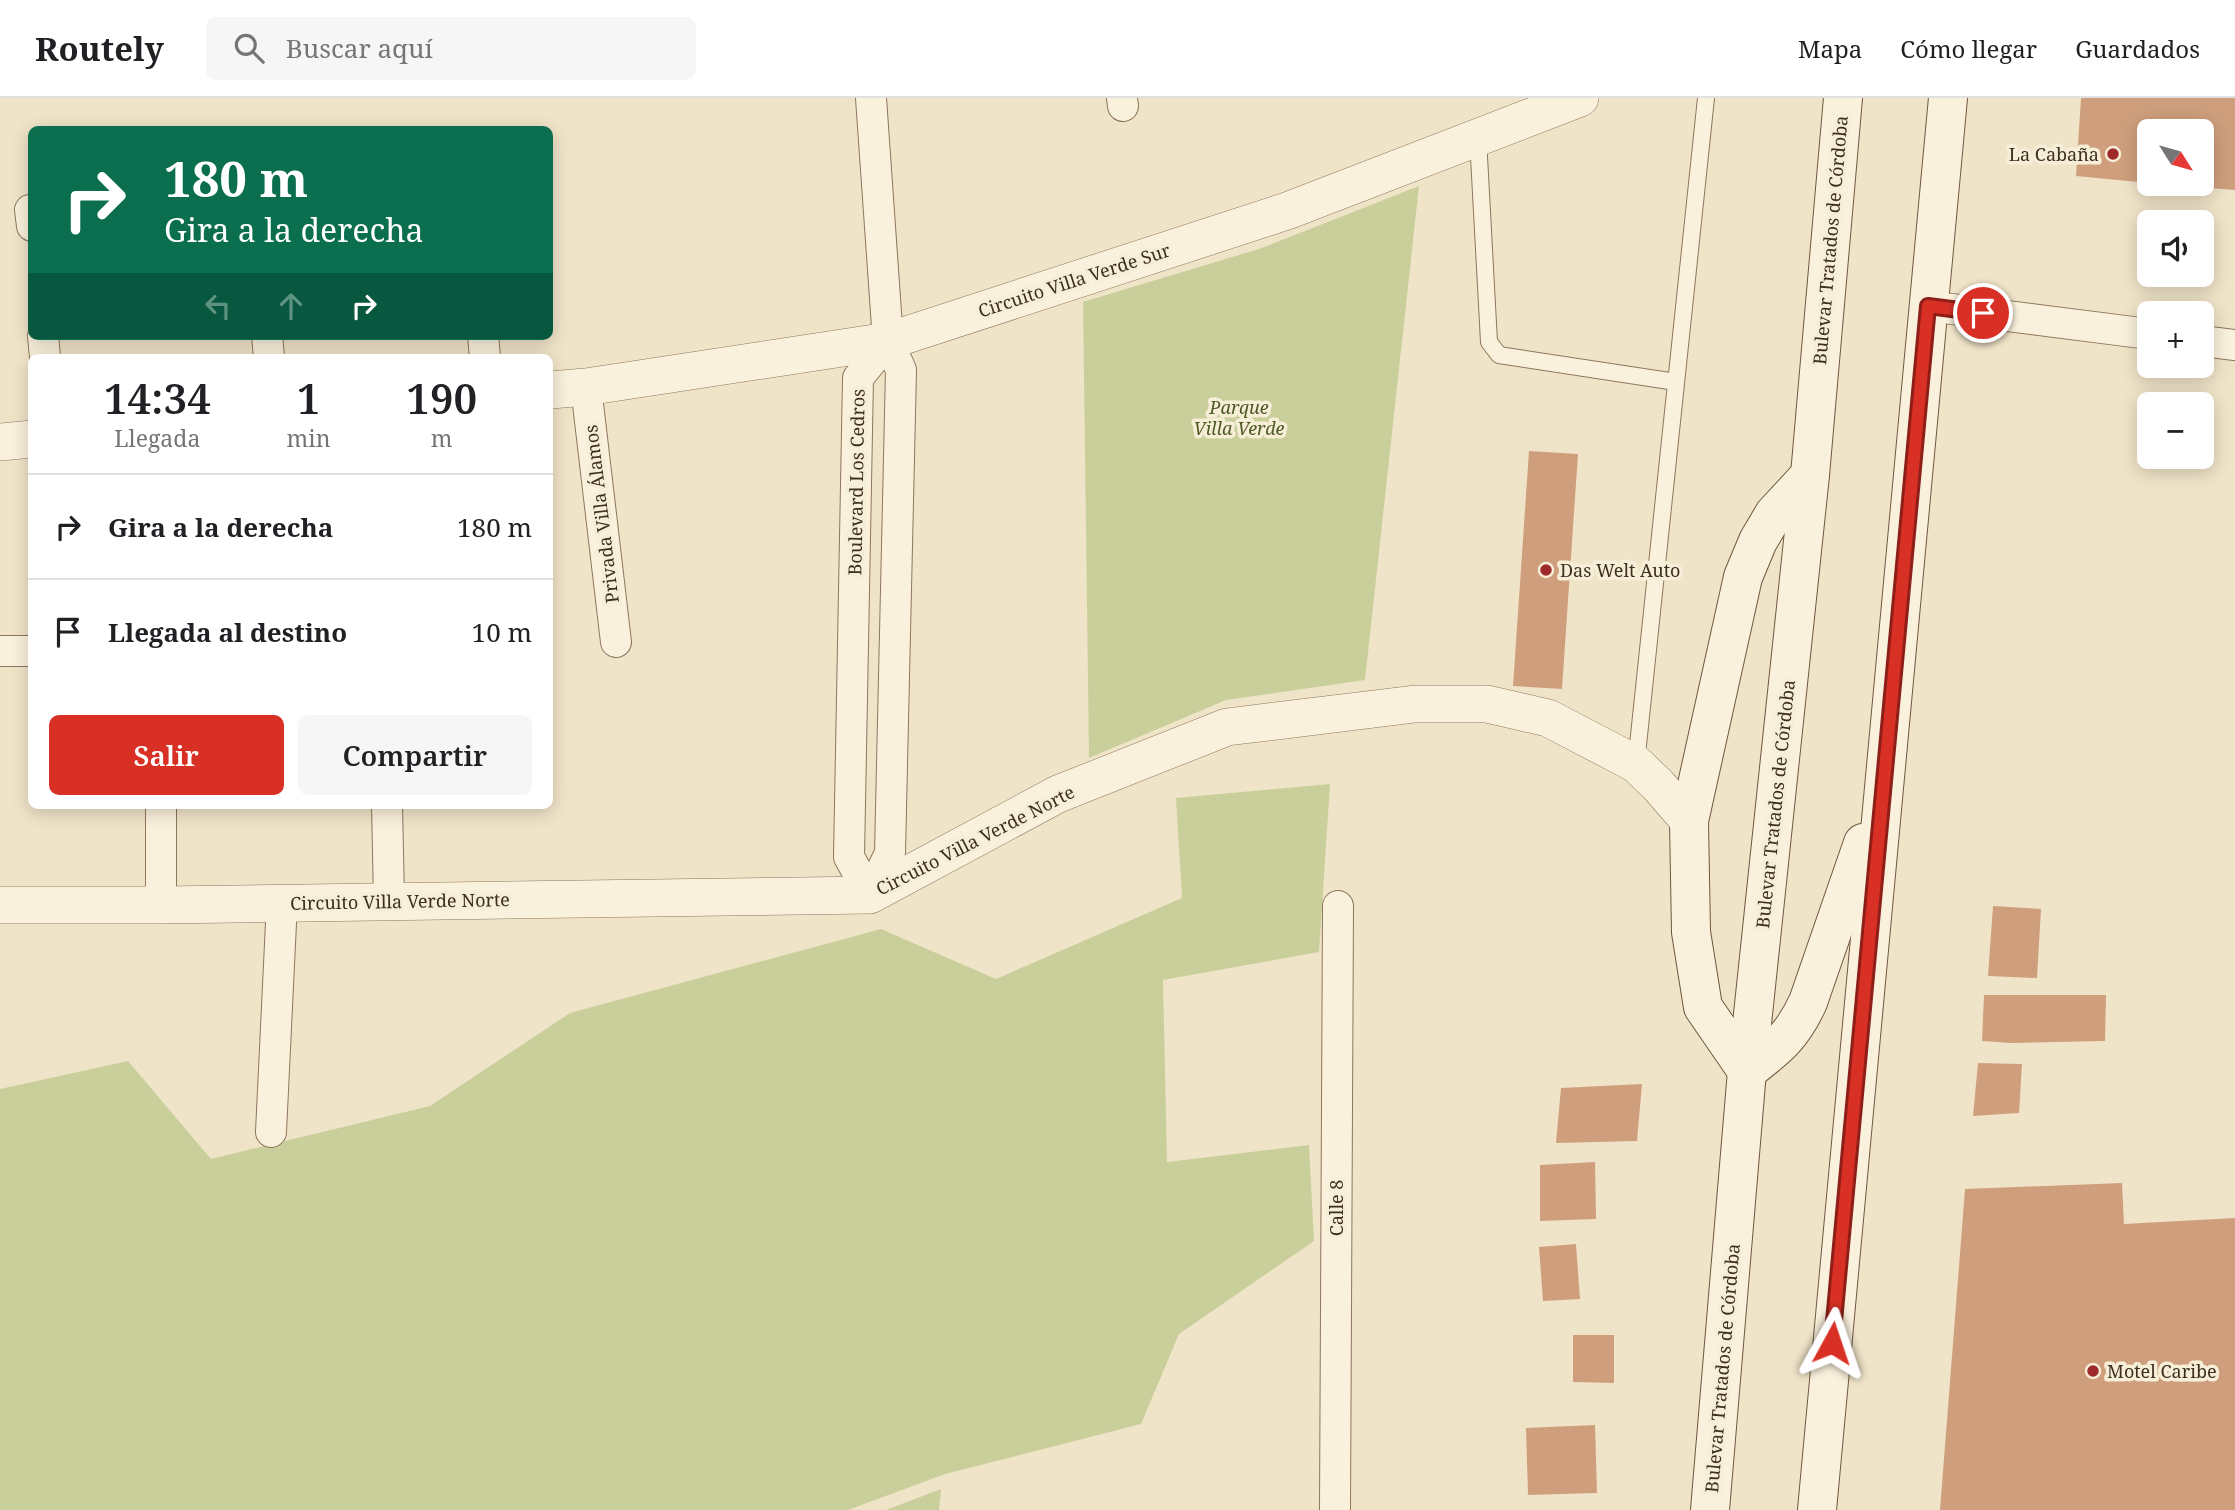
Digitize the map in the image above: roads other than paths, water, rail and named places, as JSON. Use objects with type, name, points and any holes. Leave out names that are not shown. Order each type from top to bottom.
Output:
[{"type":"main road","name":"Bulevar Tratados de Córdoba","points":[[1710,1510],[1747,1071],[1810,475],[1843,98]]},
{"type":"main road","points":[[1817,1510],[1948,98]]},
{"type":"main road","points":[[1810,475],[1774,514],[1758,541],[1743,577],[1689,821],[1691,932],[1703,1007],[1747,1071],[1777,1048],[1797,1027],[1882,787]]},
{"type":"street","points":[[870,895],[890,853],[901,370],[888,341],[871,98]]},
{"type":"street","name":"Circuito Villa Verde Sur","points":[[553,390],[888,341],[1287,211],[1580,98]]},
{"type":"street","points":[[1928,306],[2137,332]]},
{"type":"street","name":"Boulevard Los Cedros","points":[[870,895],[849,857],[858,378],[888,341]]},
{"type":"street","points":[[2214,342],[2235,345]]},
{"type":"street","name":"Privada Villa Álamos","points":[[586,387],[616,642]]},
{"type":"street","points":[[0,442],[28,439]]},
{"type":"street","points":[[0,651],[28,651]]},
{"type":"street","name":"Circuito Villa Verde Norte","points":[[0,905],[870,895],[1058,794],[1227,727],[1415,704],[1487,704],[1548,718],[1636,764],[1689,821]]},
{"type":"street","points":[[161,809],[162,905]]},
{"type":"street","points":[[387,809],[389,901]]},
{"type":"street","points":[[271,1132],[282,902]]},
{"type":"street","name":"Calle 8","points":[[1335,1510],[1338,906]]},
{"type":"lane","points":[[1636,764],[1706,98]]},
{"type":"lane","points":[[1478,138],[1489,342],[1499,355],[1676,382]]},
{"type":"place","name":"La Cabaña","points":[[2113,154]]},
{"type":"place","name":"Das Welt Auto","points":[[1546,570]]},
{"type":"place","name":"Motel Caribe","points":[[2093,1371]]},
{"type":"park label","name":"Parque Villa Verde","points":[[1239,417]]}]
